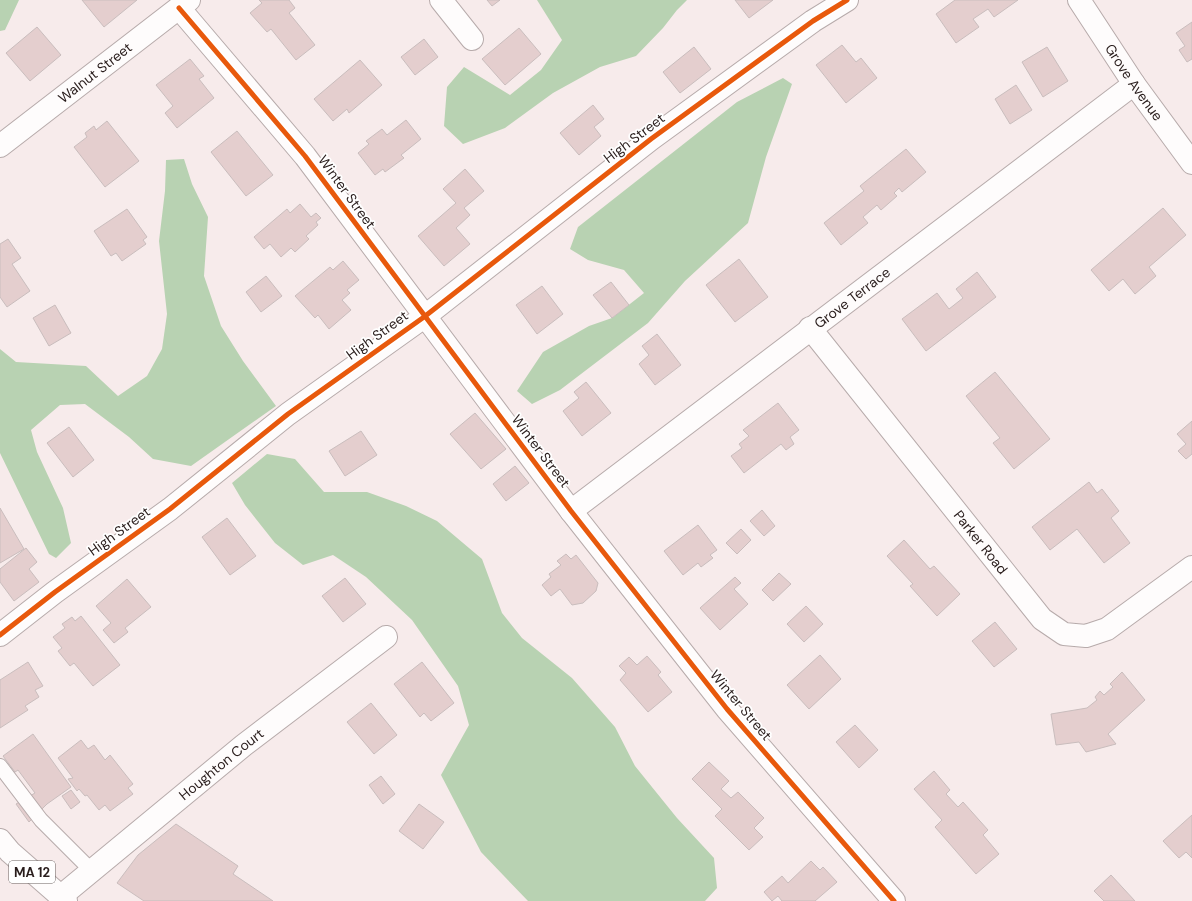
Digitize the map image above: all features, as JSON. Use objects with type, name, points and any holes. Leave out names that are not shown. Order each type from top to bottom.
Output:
[{"type":"street","points":[[442,0],[472,40]]},
{"type":"street","name":"High Street","points":[[0,634],[54,592],[170,509],[288,414],[424,316],[651,139],[813,21],[847,0]]},
{"type":"street","name":"Grove Avenue","points":[[1079,0],[1134,84],[1192,163]]},
{"type":"street","name":"Winter Street","points":[[184,4],[305,156],[571,511],[727,709],[894,901]]},
{"type":"street","name":"Walnut Street","points":[[0,146],[184,4]]},
{"type":"street","name":"Grove Terrace","points":[[571,511],[810,328],[1134,84]]},
{"type":"street","name":"Parker Road","points":[[810,328],[1042,619],[1064,634],[1086,636],[1106,629],[1192,567]]},
{"type":"street","name":"Houghton Court","points":[[63,899],[92,871],[244,745],[386,637]]},
{"type":"street","name":"MA 12","points":[[0,840],[10,852],[63,899]]},
{"type":"lane","points":[[0,766],[41,820],[92,871]]},
{"type":"green space","points":[[0,0],[19,0],[5,30],[0,31]]},
{"type":"green space","points":[[537,0],[687,0],[636,56],[600,67],[553,93],[505,128],[463,144],[444,126],[447,87],[464,67],[510,95],[541,70],[562,40]]},
{"type":"green space","points":[[783,78],[792,84],[766,157],[748,223],[685,281],[648,323],[560,390],[532,404],[517,391],[543,352],[589,326],[612,318],[644,293],[624,270],[588,260],[570,249],[578,227],[737,102]]},
{"type":"green space","points":[[184,159],[192,184],[208,217],[204,276],[221,326],[243,361],[276,406],[191,466],[153,459],[129,437],[85,404],[60,405],[31,430],[37,452],[63,508],[71,543],[56,558],[49,554],[0,453],[0,349],[16,362],[86,366],[118,396],[147,376],[162,349],[167,314],[159,241],[165,191],[166,160]]},
{"type":"green space","points":[[267,454],[295,459],[324,492],[367,492],[406,506],[437,521],[482,559],[502,613],[522,638],[572,678],[615,727],[635,766],[677,818],[714,858],[717,888],[705,901],[528,901],[481,852],[441,775],[469,725],[458,686],[412,620],[366,577],[333,555],[303,565],[275,543],[245,505],[232,483]]},
{"type":"building","points":[[82,0],[137,0],[104,27]]},
{"type":"building","points":[[259,0],[289,0],[295,8],[289,13],[315,45],[296,60],[271,29],[267,32],[250,13],[262,3]]},
{"type":"building","points":[[487,0],[500,0],[492,6]]},
{"type":"building","points":[[735,0],[773,0],[749,18]]},
{"type":"building","points":[[955,0],[1018,0],[994,17],[988,9],[973,19],[979,27],[956,43],[936,14]]},
{"type":"building","points":[[1192,22],[1192,59],[1187,62],[1179,50],[1185,46],[1176,33]]},
{"type":"building","points":[[37,27],[61,55],[30,81],[6,53]]},
{"type":"building","points":[[519,28],[541,54],[505,85],[482,59]]},
{"type":"building","points":[[424,39],[438,57],[415,75],[401,57]]},
{"type":"building","points":[[842,45],[856,62],[861,58],[877,78],[846,103],[816,65]]},
{"type":"building","points":[[694,47],[711,69],[680,93],[663,72]]},
{"type":"building","points":[[1047,47],[1068,81],[1043,97],[1022,62]]},
{"type":"building","points":[[190,59],[204,76],[199,79],[214,98],[177,128],[165,113],[173,106],[156,85]]},
{"type":"building","points":[[360,60],[382,85],[349,113],[347,109],[333,121],[314,99]]},
{"type":"building","points":[[1016,85],[1032,110],[1010,124],[995,99]]},
{"type":"building","points":[[593,105],[604,119],[594,127],[601,136],[579,155],[560,133]]},
{"type":"building","points":[[406,120],[421,139],[401,155],[404,158],[385,172],[383,169],[375,175],[358,153],[369,144],[366,141],[382,129],[387,135]]},
{"type":"building","points":[[107,121],[139,161],[105,187],[74,147],[87,137],[85,133],[94,126],[96,130]]},
{"type":"building","points":[[237,131],[273,175],[246,196],[211,152]]},
{"type":"building","points":[[906,149],[926,172],[902,192],[899,188],[894,193],[897,196],[881,210],[877,205],[863,217],[868,223],[841,245],[824,223],[864,191],[860,186]]},
{"type":"building","points":[[465,169],[484,191],[464,208],[470,215],[456,228],[470,244],[444,266],[418,236],[456,203],[443,189]]},
{"type":"building","points":[[300,204],[311,217],[316,213],[321,218],[316,222],[318,225],[306,236],[309,239],[295,252],[291,248],[281,257],[270,244],[264,249],[254,237],[287,209],[290,213]]},
{"type":"building","points":[[1163,208],[1186,235],[1149,267],[1156,276],[1135,294],[1123,279],[1109,291],[1091,270]]},
{"type":"building","points":[[127,209],[147,237],[143,240],[146,244],[122,261],[116,253],[111,256],[94,231]]},
{"type":"building","points":[[8,239],[21,258],[12,264],[30,291],[7,307],[0,297],[0,244]]},
{"type":"building","points":[[739,259],[768,297],[735,322],[706,285]]},
{"type":"building","points":[[343,261],[359,280],[347,290],[350,293],[342,300],[351,310],[329,329],[318,315],[315,318],[295,296],[330,267],[333,270]]},
{"type":"building","points":[[977,272],[996,297],[926,351],[902,319],[937,293],[949,309],[963,298],[956,289]]},
{"type":"building","points":[[266,276],[282,296],[261,312],[246,292]]},
{"type":"building","points":[[611,282],[629,305],[612,318],[593,295]]},
{"type":"building","points":[[542,286],[563,314],[537,334],[516,305]]},
{"type":"building","points":[[55,305],[71,333],[49,346],[33,318]]},
{"type":"building","points":[[657,334],[681,365],[655,385],[639,364],[649,355],[642,346]]},
{"type":"building","points":[[995,372],[1050,439],[1014,469],[993,443],[1000,438],[966,396]]},
{"type":"building","points":[[586,382],[611,413],[582,436],[563,411],[579,398],[574,392]]},
{"type":"building","points":[[778,403],[799,430],[790,437],[794,444],[786,450],[781,444],[744,473],[731,456],[742,448],[739,444],[749,436],[743,430]]},
{"type":"building","points":[[475,413],[506,449],[481,469],[450,434]]},
{"type":"building","points":[[1192,421],[1192,454],[1186,459],[1178,451],[1186,444],[1177,434]]},
{"type":"building","points":[[69,427],[94,460],[73,477],[47,443]]},
{"type":"building","points":[[361,431],[377,455],[345,476],[329,451]]},
{"type":"building","points":[[515,466],[529,483],[506,501],[493,484]]},
{"type":"building","points":[[1089,482],[1097,493],[1102,489],[1119,511],[1111,518],[1130,543],[1104,563],[1077,529],[1050,550],[1032,527]]},
{"type":"building","points":[[0,508],[24,549],[0,563]]},
{"type":"building","points":[[762,510],[775,526],[764,536],[750,521]]},
{"type":"building","points":[[227,518],[256,556],[230,575],[202,537]]},
{"type":"building","points":[[698,525],[717,550],[710,555],[713,558],[701,567],[698,563],[683,575],[664,551]]},
{"type":"building","points":[[741,529],[751,540],[737,554],[726,543]]},
{"type":"building","points":[[904,540],[930,569],[934,566],[960,594],[937,616],[910,586],[913,584],[887,556]]},
{"type":"building","points":[[26,548],[37,562],[29,569],[39,582],[14,601],[0,582],[0,569]]},
{"type":"building","points":[[566,554],[571,559],[576,555],[598,583],[596,591],[583,603],[572,605],[560,589],[551,596],[542,585],[551,577],[549,574],[561,565],[557,561]]},
{"type":"building","points":[[779,573],[791,584],[773,601],[762,590]]},
{"type":"building","points":[[735,577],[741,583],[734,589],[748,604],[720,630],[700,608]]},
{"type":"building","points":[[345,578],[366,604],[343,622],[322,596]]},
{"type":"building","points":[[127,579],[151,607],[125,628],[128,632],[114,643],[103,630],[111,623],[96,606]]},
{"type":"building","points":[[806,606],[823,624],[804,642],[787,624]]},
{"type":"building","points":[[81,616],[120,665],[93,686],[74,663],[70,666],[58,651],[62,648],[53,637],[65,628],[62,624],[72,617],[75,621]]},
{"type":"building","points":[[995,622],[1017,649],[994,667],[972,641]]},
{"type":"building","points":[[820,655],[841,679],[809,709],[787,685]]},
{"type":"building","points":[[647,656],[661,672],[658,675],[672,692],[648,712],[620,680],[626,673],[619,666],[629,657],[637,665]]},
{"type":"building","points":[[28,662],[43,686],[35,690],[39,697],[25,706],[28,710],[0,728],[0,680]]},
{"type":"building","points":[[422,662],[454,703],[431,721],[424,713],[420,717],[394,684]]},
{"type":"building","points":[[1122,672],[1145,700],[1108,734],[1116,744],[1086,752],[1079,742],[1056,745],[1051,714],[1087,708],[1097,700],[1095,697],[1100,691],[1104,695],[1113,687],[1110,684]]},
{"type":"building","points":[[371,703],[397,735],[374,754],[347,722]]},
{"type":"building","points":[[855,725],[878,750],[859,768],[836,742]]},
{"type":"building","points":[[33,734],[71,787],[47,804],[29,822],[16,804],[35,793],[18,770],[15,772],[3,756]]},
{"type":"building","points":[[81,740],[88,749],[94,745],[105,760],[110,755],[133,784],[128,788],[133,794],[110,811],[105,805],[99,810],[87,795],[85,796],[79,789],[77,791],[68,779],[73,778],[58,758]]},
{"type":"building","points":[[709,762],[729,781],[721,789],[731,798],[738,792],[764,818],[754,828],[763,837],[749,850],[715,816],[722,809],[692,779]]},
{"type":"building","points":[[934,771],[950,790],[946,794],[958,807],[963,802],[988,830],[983,835],[999,854],[976,874],[935,827],[942,820],[914,789]]},
{"type":"building","points":[[381,776],[395,794],[383,804],[369,785]]},
{"type":"building","points":[[71,790],[80,802],[71,809],[62,796]]},
{"type":"building","points":[[419,804],[444,822],[423,849],[399,831]]},
{"type":"building","points":[[1192,815],[1192,858],[1186,852],[1179,858],[1163,841]]},
{"type":"building","points":[[176,824],[238,866],[233,874],[273,901],[144,901],[117,883],[138,855]]},
{"type":"building","points":[[811,861],[820,870],[823,867],[837,882],[815,901],[782,901],[778,896],[772,901],[764,892],[782,876],[788,883]]},
{"type":"building","points":[[1111,875],[1135,901],[1104,901],[1094,891]]},
{"type":"cycle path","points":[[0,635],[55,592],[170,509],[288,414],[424,317],[651,139],[813,21],[847,0]]},
{"type":"cycle path","points":[[179,8],[305,156],[571,511],[727,709],[894,901]]}]
